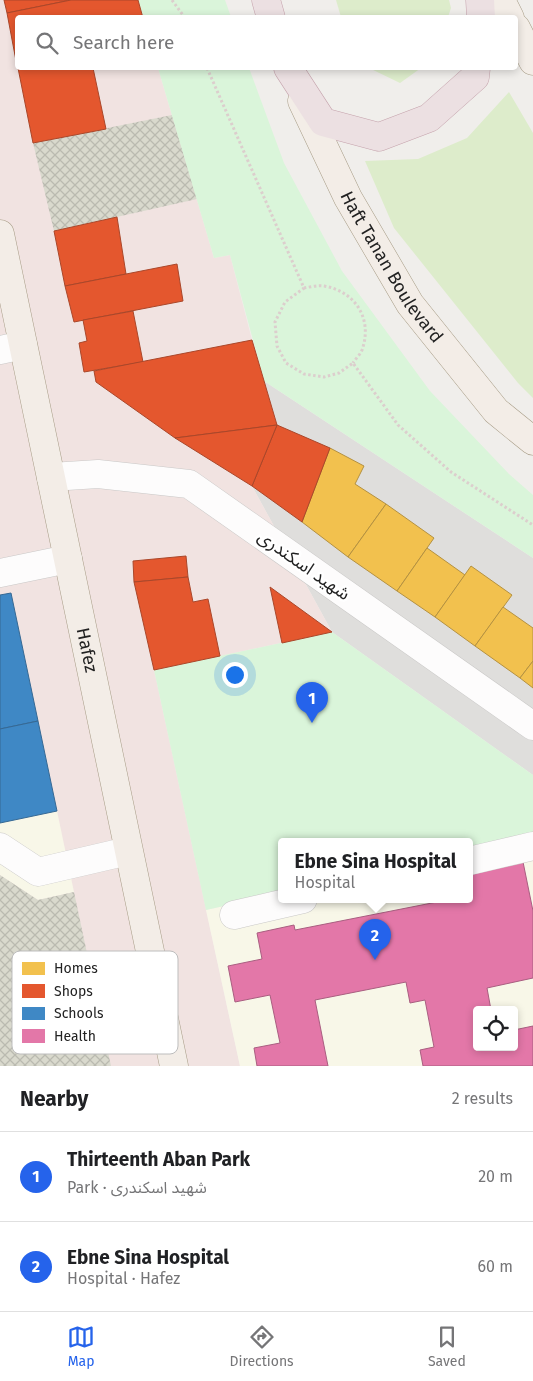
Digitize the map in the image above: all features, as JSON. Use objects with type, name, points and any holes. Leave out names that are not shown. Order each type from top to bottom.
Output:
[{"type":"highway","points":[[266,0],[270,15]]},
{"type":"highway","points":[[288,70],[323,122],[379,137],[429,118],[475,76],[476,70]]},
{"type":"main road","points":[[518,32],[533,61]]},
{"type":"main road","name":"Haft Tanan Boulevard","points":[[288,70],[348,198],[410,304],[496,411],[533,441]]},
{"type":"main road","name":"Hafez","points":[[0,234],[12,347],[51,477],[149,951]]},
{"type":"street","name":"شهید اسکندری","points":[[51,477],[98,474],[189,484],[533,726]]},
{"type":"street","points":[[0,573],[68,559]]},
{"type":"street","points":[[473,860],[533,846]]},
{"type":"street","points":[[0,848],[38,872],[128,852]]},
{"type":"street","points":[[234,914],[285,903]]},
{"type":"path","points":[[172,0],[183,15]]},
{"type":"path","points":[[208,70],[304,288]]},
{"type":"path","points":[[322,285],[344,292],[362,311],[366,331],[363,349],[353,363],[339,373],[324,377],[304,374],[286,363],[277,346],[275,322],[286,302],[304,288],[322,285]]},
{"type":"path","points":[[353,363],[398,425],[451,472],[533,525]]},
{"type":"shaded area","points":[[0,0],[138,0],[142,15],[15,15],[15,70],[159,70],[214,258],[230,255],[277,425],[252,486],[332,632],[154,670],[240,1066],[0,1066]]},
{"type":"shaded area","points":[[172,115],[197,199],[54,231],[33,143]]},
{"type":"shaded area","points":[[264,381],[533,558],[533,775],[332,632],[252,486]]},
{"type":"shaded area","points":[[57,811],[74,892],[38,900],[0,875],[0,823]]},
{"type":"shaded area","points":[[533,834],[533,1066],[240,1066],[206,910],[278,894],[278,903],[473,903],[473,848]]},
{"type":"shaded area","points":[[0,875],[38,900],[74,892],[87,951],[12,951],[12,1054],[108,1054],[111,1066],[0,1066]]},
{"type":"green space","points":[[138,0],[225,0],[230,15],[142,15]]},
{"type":"green space","points":[[336,0],[449,0],[451,8],[449,15],[340,15]]},
{"type":"green space","points":[[159,70],[250,70],[284,163],[342,271],[430,391],[509,474],[533,495],[533,558],[264,381],[230,255],[214,258]]},
{"type":"green space","points":[[373,70],[418,70],[400,83]]},
{"type":"green space","points":[[509,92],[533,133],[533,398],[518,383],[394,228],[365,161],[418,159],[467,138]]},
{"type":"green space","points":[[332,632],[533,775],[533,834],[473,848],[473,838],[278,838],[278,894],[206,910],[154,670]]},
{"type":"building: Homes","points":[[330,448],[364,466],[355,484],[386,504],[348,557],[302,522]]},
{"type":"building: Homes","points":[[386,504],[434,538],[397,591],[348,557]]},
{"type":"building: Homes","points":[[427,548],[465,575],[435,617],[397,591]]},
{"type":"building: Homes","points":[[471,566],[512,595],[475,646],[435,617]]},
{"type":"building: Homes","points":[[503,607],[533,628],[533,661],[520,678],[475,646]]},
{"type":"building: Homes","points":[[533,661],[533,688],[520,678]]},
{"type":"building: Shops","points":[[4,0],[71,0],[7,13]]},
{"type":"building: Shops","points":[[71,0],[138,0],[142,15],[15,15],[15,55],[7,13]]},
{"type":"building: Shops","points":[[18,70],[93,70],[106,129],[33,143]]},
{"type":"building: Shops","points":[[117,217],[126,274],[65,286],[54,231]]},
{"type":"building: Shops","points":[[177,264],[183,301],[74,322],[65,286]]},
{"type":"building: Shops","points":[[133,311],[143,362],[84,372],[79,343],[87,341],[83,320]]},
{"type":"building: Shops","points":[[252,340],[277,425],[175,438],[96,382],[94,371]]},
{"type":"building: Shops","points":[[277,425],[330,448],[302,522],[252,486]]},
{"type":"building: Shops","points":[[277,425],[252,486],[175,438]]},
{"type":"building: Shops","points":[[186,556],[188,577],[134,582],[133,561]]},
{"type":"building: Shops","points":[[188,577],[193,602],[208,599],[220,656],[154,670],[134,582]]},
{"type":"building: Shops","points":[[270,587],[332,632],[282,643]]},
{"type":"building: Schools","points":[[11,593],[38,721],[0,729],[0,595]]},
{"type":"building: Schools","points":[[38,721],[57,811],[0,823],[0,729]]},
{"type":"building: Health","points":[[522,857],[533,911],[533,978],[487,988],[490,1006],[473,1006],[473,1051],[518,1051],[518,1029],[533,1026],[533,1066],[423,1066],[420,1050],[434,1047],[425,1000],[410,1003],[406,982],[315,1000],[328,1066],[257,1066],[254,1048],[280,1043],[270,995],[235,1002],[228,966],[262,959],[257,933],[294,925],[295,930],[432,903],[473,903],[473,867]]},
{"type":"place","name":"Thirteenth Aban Park","points":[[312,723]]},
{"type":"place","name":"Ebne Sina Hospital","points":[[375,960]]}]
